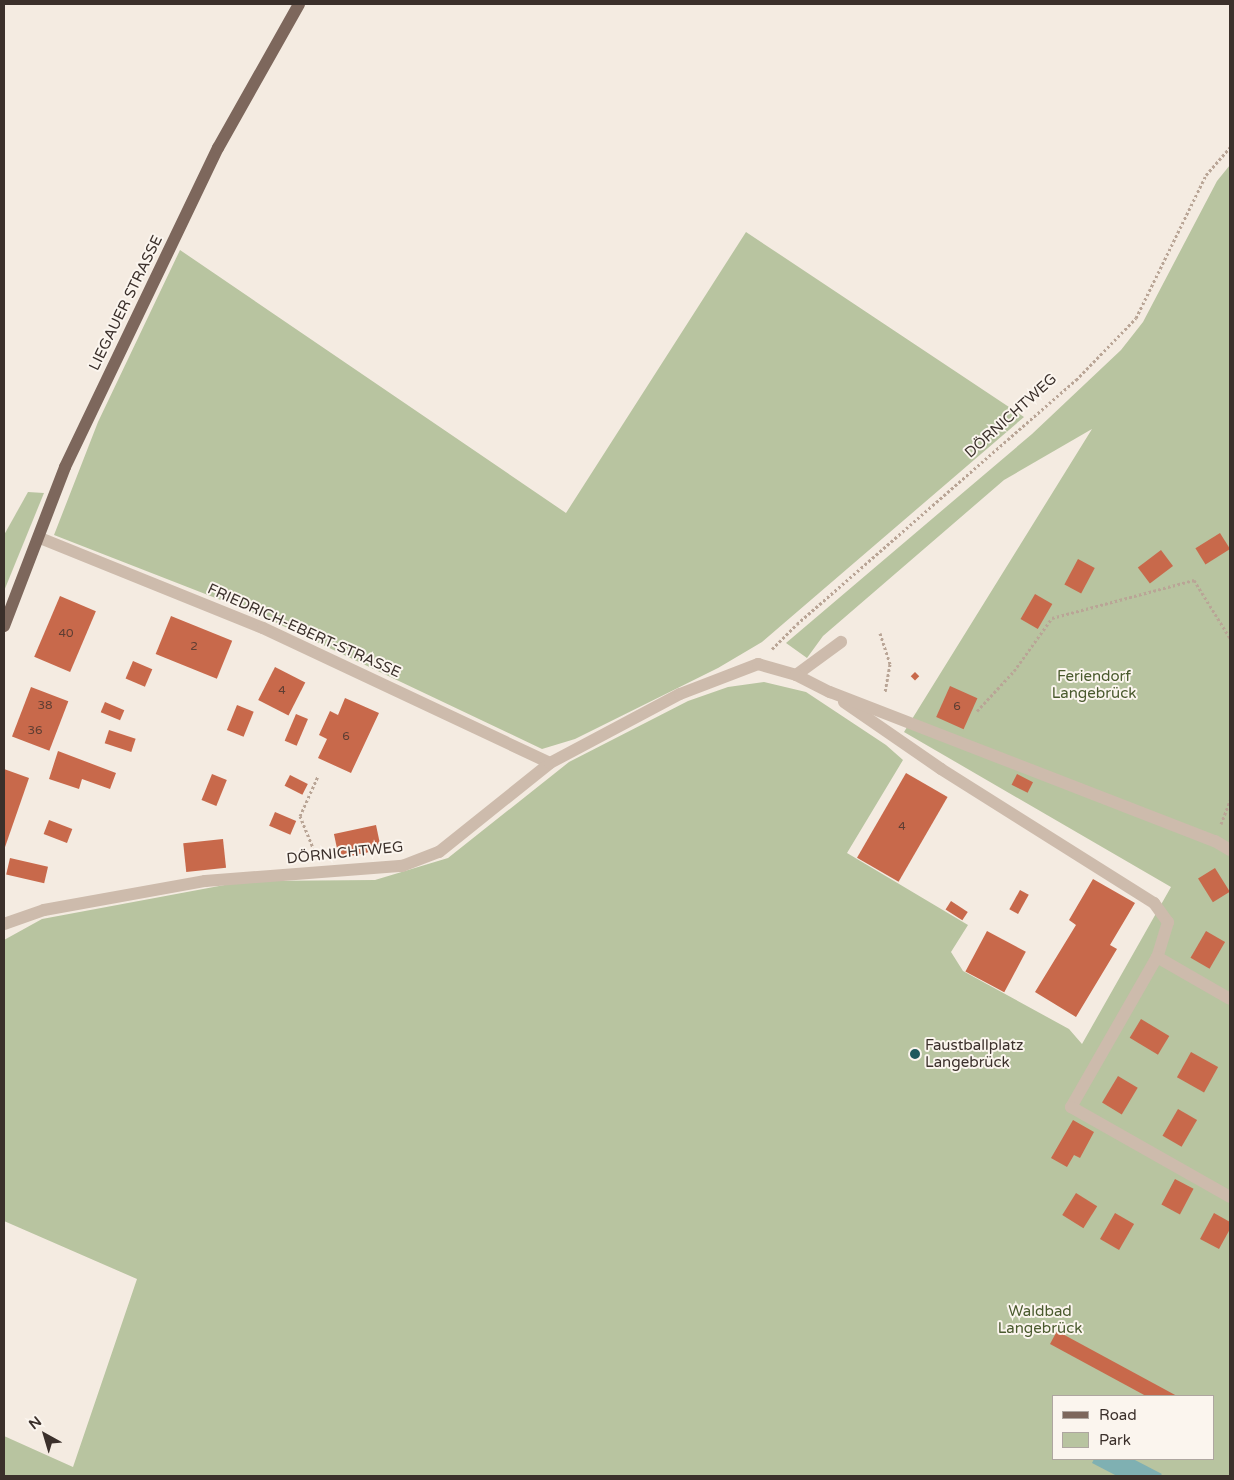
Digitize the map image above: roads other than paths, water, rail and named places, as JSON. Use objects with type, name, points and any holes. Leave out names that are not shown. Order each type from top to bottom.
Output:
[{"type":"main road","name":"LIEGAUER STRASSE","points":[[4,626],[40,538],[65,467],[218,148],[299,4]]},
{"type":"street","name":"FRIEDRICH-EBERT-STRASSE","points":[[40,538],[263,628],[550,763]]},
{"type":"street","points":[[841,642],[796,675],[830,692],[1215,841],[1230,850]]},
{"type":"street","name":"DÖRNICHTWEG","points":[[4,924],[44,910],[205,881],[402,866],[439,852],[550,763],[680,694],[758,664],[796,675]]},
{"type":"street","points":[[830,692],[941,769],[1154,903],[1168,922],[1157,957],[1072,1107],[1230,1197]]},
{"type":"street","points":[[1157,957],[1230,999]]},
{"type":"water","points":[[1094,1460],[1135,1460],[1162,1474],[1160,1476],[1117,1476],[1092,1463]]},
{"type":"place","name":"Faustballplatz Langebrück","points":[[915,1054]]},
{"type":"park label","name":"Feriendorf Langebrück","points":[[1094,684]]},
{"type":"park label","name":"Waldbad Langebrück","points":[[1040,1320]]}]
